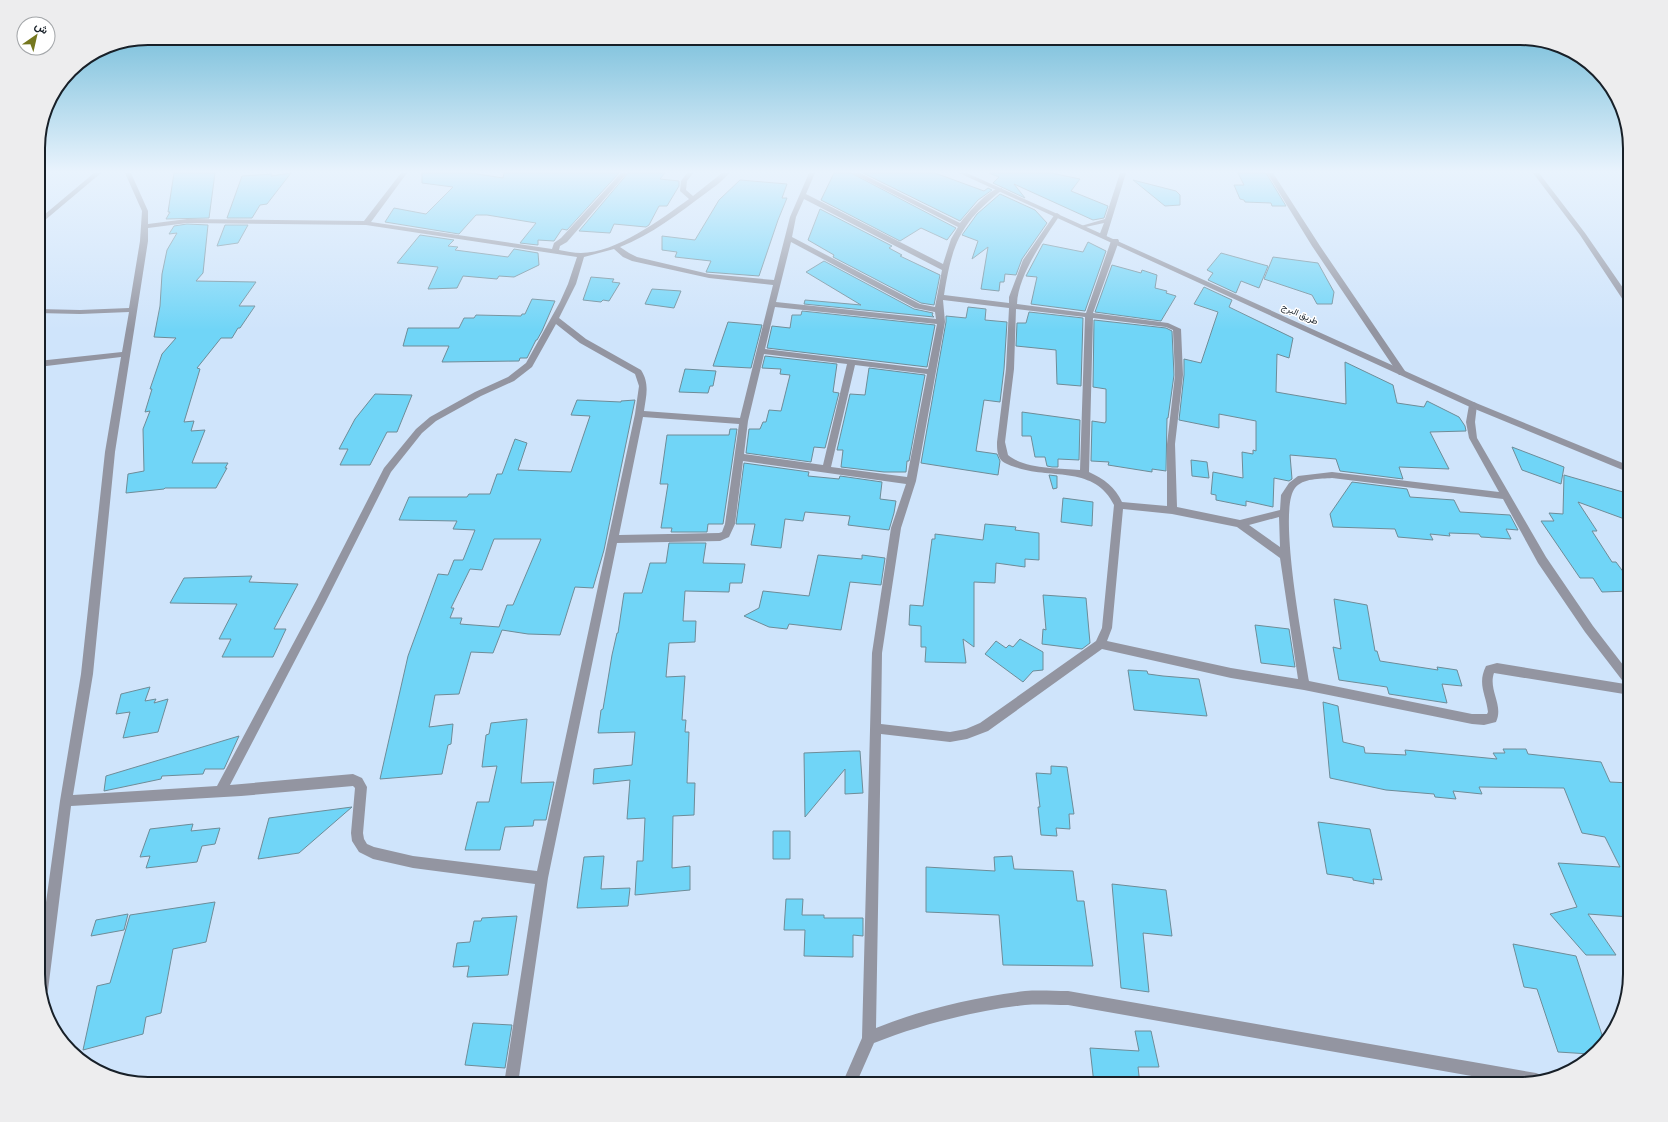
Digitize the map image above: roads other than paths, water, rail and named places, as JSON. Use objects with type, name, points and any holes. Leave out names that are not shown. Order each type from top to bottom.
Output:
[{"type":"street","points":[[45,960],[66,801],[87,674],[109,459],[145,226],[150,225]]},
{"type":"street","points":[[383,225],[581,255],[597,253],[616,247],[636,238],[654,225]]},
{"type":"street","points":[[555,250],[557,245],[564,240],[577,225]]},
{"type":"street","points":[[613,539],[723,536],[730,524],[744,421],[791,225]]},
{"type":"street","points":[[861,225],[946,269]]},
{"type":"street","points":[[875,728],[950,737],[967,734],[984,727],[1100,644],[1107,628],[1119,505],[1114,494],[1106,485],[1084,474],[1022,467],[1011,464],[1002,454],[1001,442],[1010,369],[1013,297],[1027,260],[1040,238],[1050,225]]},
{"type":"street","name":"طريق البرج","points":[[1080,225],[1473,405],[1623,467]]},
{"type":"street","points":[[1083,227],[1089,225]]},
{"type":"street","points":[[1103,236],[1106,225]]},
{"type":"street","points":[[1303,225],[1402,373]]},
{"type":"street","points":[[1576,225],[1623,294]]},
{"type":"street","points":[[852,1077],[869,1038],[877,653],[896,528],[911,481],[941,322],[938,310],[940,297],[950,249],[961,226]]},
{"type":"street","points":[[789,238],[918,306],[938,310]]},
{"type":"street","points":[[1084,474],[1089,315],[1115,242]]},
{"type":"street","points":[[616,247],[626,255],[635,259],[697,274],[778,283]]},
{"type":"street","points":[[221,792],[320,603],[387,470],[419,432],[433,419],[478,394],[511,379],[524,370],[534,358],[555,319],[572,284],[581,255]]},
{"type":"street","points":[[940,297],[1168,325],[1177,329],[1179,375],[1171,444],[1172,510]]},
{"type":"street","points":[[773,304],[941,322]]},
{"type":"street","points":[[45,311],[80,312],[133,310]]},
{"type":"street","points":[[512,1077],[542,878],[639,414],[643,384],[643,378],[638,372],[583,341],[555,319]]},
{"type":"street","points":[[761,351],[931,372]]},
{"type":"street","points":[[45,363],[126,354]]},
{"type":"street","points":[[826,470],[852,362]]},
{"type":"street","points":[[1473,405],[1469,419],[1472,432],[1505,496],[1542,560],[1589,628],[1623,673]]},
{"type":"street","points":[[639,414],[744,421]]},
{"type":"street","points":[[740,457],[911,481]]},
{"type":"street","points":[[1304,685],[1285,556],[1284,512],[1286,495],[1292,485],[1300,478],[1313,475],[1332,475],[1505,496]]},
{"type":"street","points":[[1119,505],[1172,510],[1240,524],[1285,556]]},
{"type":"street","points":[[1240,524],[1284,512]]},
{"type":"street","points":[[1100,644],[1231,673],[1304,685],[1472,719],[1484,720],[1492,718],[1494,712],[1486,683],[1486,676],[1490,670],[1497,668],[1623,689]]},
{"type":"street","points":[[66,801],[221,792],[353,780],[358,782],[361,787],[357,833],[358,841],[363,848],[373,853],[413,862],[542,878]]},
{"type":"street","points":[[869,1038],[904,1024],[964,1009],[1026,998],[1068,998],[1519,1077]]}]
